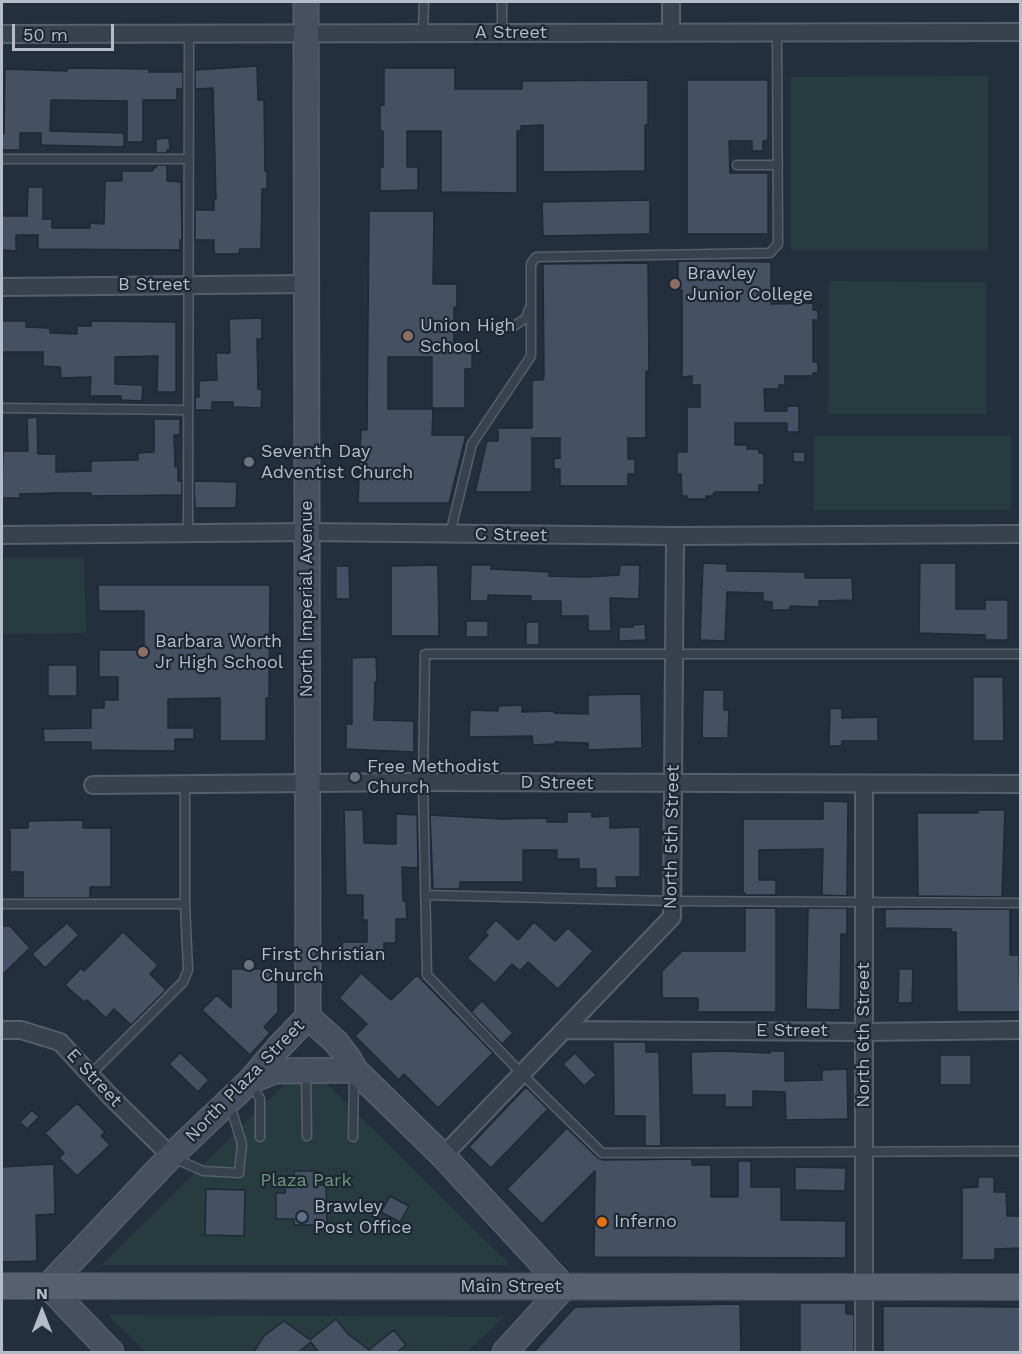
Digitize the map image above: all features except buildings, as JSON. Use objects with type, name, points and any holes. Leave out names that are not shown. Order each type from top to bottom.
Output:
[{"type":"main road","name":"Main Street","points":[[2,1286],[1020,1287]]},
{"type":"street","name":"North Imperial Avenue","points":[[306,2],[308,1017]]},
{"type":"street","points":[[671,2],[671,33]]},
{"type":"street","name":"A Street","points":[[2,34],[1020,32]]},
{"type":"street","name":"B Street","points":[[2,286],[307,285]]},
{"type":"street","name":"C Street","points":[[2,535],[307,532],[675,536],[1020,534]]},
{"type":"street","name":"North 5th Street","points":[[443,1156],[672,917],[675,536]]},
{"type":"street","name":"D Street","points":[[93,785],[423,782],[1020,784]]},
{"type":"street","name":"North 6th Street","points":[[864,784],[864,1353]]},
{"type":"street","name":"North Plaza Street","points":[[48,1286],[171,1156],[250,1081],[308,1017],[336,1042],[354,1070],[443,1156],[564,1287]]},
{"type":"street","name":"E Street","points":[[2,1030],[21,1030],[60,1042],[109,1095],[171,1156]]},
{"type":"street","name":"E Street","points":[[564,1030],[864,1032],[1020,1030]]},
{"type":"street","points":[[250,1081],[275,1071],[354,1070]]},
{"type":"street","points":[[48,1286],[111,1353]]},
{"type":"street","points":[[505,1353],[564,1287]]},
{"type":"lane","points":[[423,33],[424,2]]},
{"type":"lane","points":[[502,2],[502,33]]},
{"type":"lane","points":[[450,534],[472,444],[531,357],[531,264],[536,257],[770,253],[778,244],[777,33]]},
{"type":"lane","points":[[188,533],[189,34]]},
{"type":"lane","points":[[2,159],[189,159]]},
{"type":"lane","points":[[737,165],[778,165]]},
{"type":"lane","points":[[491,327],[514,326],[526,318],[532,300]]},
{"type":"lane","points":[[2,408],[188,410]]},
{"type":"lane","points":[[1020,654],[425,654],[423,782],[427,975],[602,1153],[1020,1151]]},
{"type":"lane","points":[[91,1074],[183,982],[188,970],[185,904],[185,784]]},
{"type":"lane","points":[[425,895],[672,901],[1020,903]]},
{"type":"lane","points":[[2,904],[185,904]]},
{"type":"lane","points":[[353,1137],[354,1070]]},
{"type":"lane","points":[[306,1071],[307,1136]]},
{"type":"lane","points":[[250,1081],[260,1099],[260,1137]]},
{"type":"lane","points":[[171,1156],[203,1171],[239,1173],[242,1144],[229,1101]]},
{"type":"green space","points":[[988,76],[988,250],[791,250],[791,77]]},
{"type":"green space","points":[[829,281],[986,282],[986,414],[828,414]]},
{"type":"green space","points":[[814,436],[1011,436],[1011,510],[814,510]]},
{"type":"green space","points":[[2,558],[84,558],[86,633],[2,634]]},
{"type":"green space","name":"Plaza Park","points":[[306,1063],[510,1265],[101,1265]]},
{"type":"green space","points":[[108,1315],[504,1317],[467,1352],[146,1352]]},
{"type":"place","name":"Brawley Junior College","points":[[675,284]]},
{"type":"place","name":"Union High School","points":[[408,336]]},
{"type":"place","name":"Seventh Day Adventist Church","points":[[249,462]]},
{"type":"place","name":"Barbara Worth Jr High School","points":[[143,652]]},
{"type":"place","name":"Free Methodist Church","points":[[355,777]]},
{"type":"place","name":"First Christian Church","points":[[249,965]]},
{"type":"place","name":"Brawley Post Office","points":[[302,1217]]},
{"type":"place","name":"Inferno","points":[[602,1222]]}]
